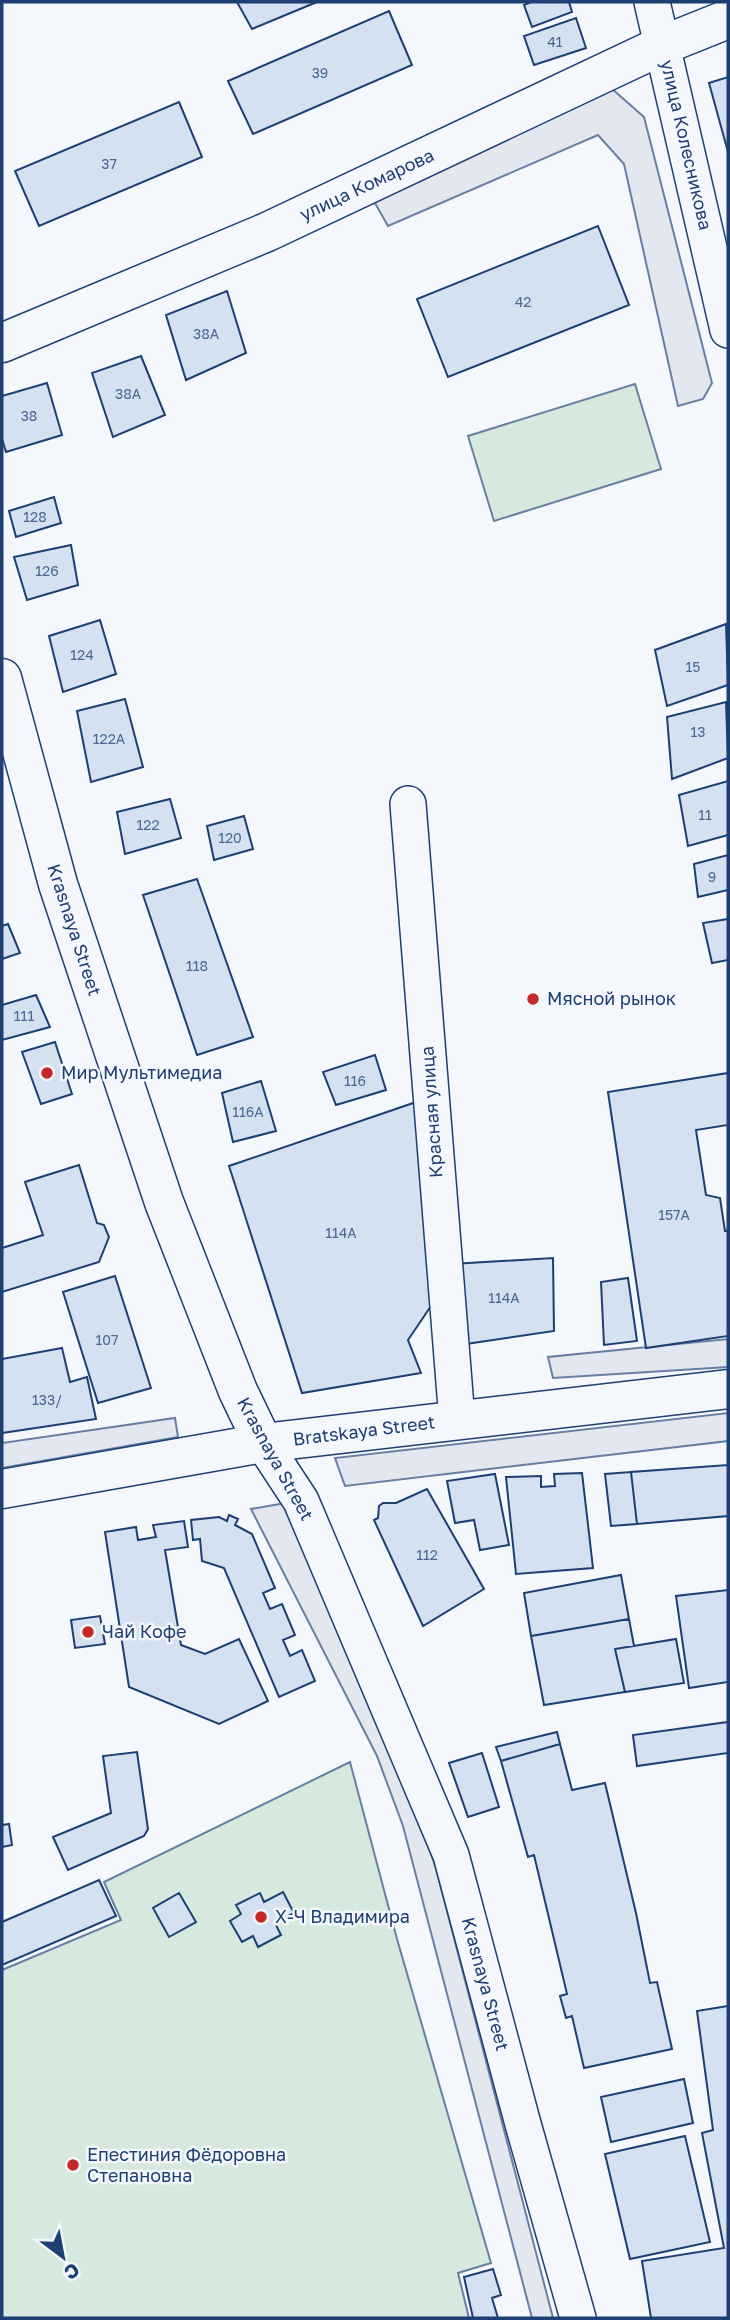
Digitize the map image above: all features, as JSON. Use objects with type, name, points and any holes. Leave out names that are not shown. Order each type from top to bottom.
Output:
[{"type":"main road","name":"улица Комарова","points":[[2,343],[267,232],[663,45],[728,19]]},
{"type":"main road","name":"Krasnaya Street","points":[[2,678],[58,884],[164,1202],[238,1391],[263,1443]]},
{"type":"main road","name":"Bratskaya Street","points":[[2,1489],[263,1443],[728,1389]]},
{"type":"street","name":"улица Колесникова","points":[[652,2],[728,330]]},
{"type":"street","name":"Красная улица","points":[[408,804],[457,1420]]},
{"type":"street","name":"Krasnaya Street","points":[[263,1443],[302,1501],[451,1855],[578,2318]]},
{"type":"shaded area","points":[[611,88],[644,117],[712,383],[703,399],[678,406],[624,164],[598,135],[388,226],[371,196]]},
{"type":"shaded area","points":[[635,384],[661,469],[494,521],[468,436]]},
{"type":"shaded area","points":[[728,1339],[728,1367],[553,1378],[548,1357]]},
{"type":"shaded area","points":[[728,1413],[728,1441],[345,1486],[335,1458]]},
{"type":"shaded area","points":[[175,1418],[178,1437],[2,1468],[2,1443]]},
{"type":"shaded area","points":[[291,1502],[407,1780],[436,1869],[553,2318],[532,2318],[403,1826],[377,1756],[251,1509]]},
{"type":"shaded area","points":[[350,1762],[397,1939],[491,2263],[458,2273],[469,2318],[2,2318],[2,1970],[121,1920],[104,1882]]},
{"type":"building","points":[[237,2],[317,2],[252,29]]},
{"type":"building","points":[[531,2],[569,2],[572,12],[532,27],[524,5]]},
{"type":"building","points":[[389,11],[412,65],[253,134],[228,81]]},
{"type":"building","points":[[576,18],[586,48],[534,65],[524,36]]},
{"type":"building","points":[[728,77],[728,152],[709,83]]},
{"type":"building","points":[[179,102],[202,157],[39,226],[15,171]]},
{"type":"building","points":[[598,226],[629,305],[448,377],[417,299]]},
{"type":"building","points":[[227,291],[246,353],[186,380],[166,315]]},
{"type":"building","points":[[141,356],[165,415],[113,437],[92,373]]},
{"type":"building","points":[[47,383],[62,435],[6,452],[2,439],[2,396]]},
{"type":"building","points":[[54,497],[61,523],[16,537],[9,511]]},
{"type":"building","points":[[71,545],[78,585],[27,600],[14,557]]},
{"type":"building","points":[[100,620],[116,674],[63,692],[49,636]]},
{"type":"building","points":[[726,624],[728,685],[667,706],[655,650]]},
{"type":"building","points":[[125,699],[143,767],[91,782],[77,711]]},
{"type":"building","points":[[726,702],[728,758],[672,779],[667,717]]},
{"type":"building","points":[[728,781],[728,835],[688,846],[679,795]]},
{"type":"building","points":[[170,799],[181,838],[125,854],[117,812]]},
{"type":"building","points":[[244,816],[253,849],[214,860],[207,826]]},
{"type":"building","points":[[728,855],[728,890],[698,897],[694,864]]},
{"type":"building","points":[[197,879],[253,1037],[197,1055],[143,895]]},
{"type":"building","points":[[728,919],[728,960],[712,963],[703,923]]},
{"type":"building","points":[[8,924],[20,953],[2,959],[2,926]]},
{"type":"building","points":[[36,995],[50,1027],[2,1040],[2,1005]]},
{"type":"building","name":"Мир Мультимедиа","points":[[55,1042],[72,1094],[41,1104],[22,1052]]},
{"type":"building","points":[[375,1055],[386,1090],[336,1105],[323,1072]]},
{"type":"building","points":[[728,1073],[728,1125],[696,1130],[706,1195],[720,1198],[725,1231],[728,1231],[728,1336],[646,1348],[608,1092]]},
{"type":"building","points":[[261,1081],[276,1131],[233,1142],[222,1093]]},
{"type":"building","points":[[425,1099],[435,1300],[408,1340],[421,1373],[302,1393],[229,1166]]},
{"type":"building","points":[[79,1165],[97,1223],[104,1225],[109,1237],[99,1262],[2,1292],[2,1248],[43,1235],[25,1182]]},
{"type":"building","points":[[553,1258],[554,1331],[459,1345],[452,1264]]},
{"type":"building","points":[[115,1276],[151,1388],[98,1403],[63,1292]]},
{"type":"building","points":[[628,1278],[637,1341],[604,1345],[601,1282]]},
{"type":"building","points":[[62,1348],[70,1382],[87,1377],[96,1419],[2,1433],[2,1359]]},
{"type":"building","points":[[728,1465],[728,1516],[637,1524],[631,1472]]},
{"type":"building","points":[[631,1472],[637,1524],[611,1526],[605,1474]]},
{"type":"building","points":[[582,1473],[593,1568],[516,1574],[506,1477],[541,1476],[541,1487],[555,1486],[554,1474]]},
{"type":"building","points":[[495,1474],[509,1545],[480,1550],[474,1520],[455,1523],[447,1481]]},
{"type":"building","points":[[427,1489],[484,1589],[423,1626],[374,1520],[378,1518],[379,1506],[383,1503],[396,1503]]},
{"type":"building","points":[[229,1515],[238,1519],[235,1525],[252,1534],[275,1588],[263,1593],[270,1609],[282,1604],[295,1635],[283,1640],[290,1656],[302,1650],[315,1681],[279,1697],[224,1568],[202,1561],[200,1539],[193,1540],[191,1520],[219,1517],[227,1521]]},
{"type":"building","points":[[184,1521],[188,1547],[165,1550],[181,1645],[205,1654],[239,1639],[268,1701],[219,1724],[129,1687],[105,1532],[136,1527],[138,1540],[156,1537],[153,1525]]},
{"type":"building","points":[[621,1575],[629,1619],[531,1636],[524,1593]]},
{"type":"building","points":[[728,1590],[728,1682],[689,1688],[676,1596]]},
{"type":"building","name":"Чай Кофе","points":[[100,1616],[105,1644],[75,1648],[71,1620]]},
{"type":"building","points":[[629,1619],[634,1646],[615,1649],[625,1692],[544,1705],[531,1636]]},
{"type":"building","points":[[676,1639],[684,1683],[625,1692],[615,1649]]},
{"type":"building","points":[[728,1722],[728,1753],[637,1766],[633,1735]]},
{"type":"building","points":[[557,1732],[560,1744],[501,1761],[496,1747]]},
{"type":"building","points":[[560,1744],[572,1790],[605,1783],[650,1983],[657,1982],[672,2049],[584,2068],[572,2016],[566,2018],[560,1996],[567,1994],[534,1855],[528,1857],[501,1761]]},
{"type":"building","points":[[137,1752],[148,1829],[144,1836],[68,1870],[53,1837],[111,1813],[103,1756]]},
{"type":"building","points":[[482,1753],[499,1807],[468,1817],[449,1763]]},
{"type":"building","points":[[9,1824],[12,1845],[2,1847],[2,1825]]},
{"type":"building","points":[[99,1880],[116,1916],[2,1965],[2,1922]]},
{"type":"building","name":"Х-Ч Владимира","points":[[283,1892],[294,1913],[275,1923],[281,1935],[258,1947],[253,1936],[242,1942],[230,1921],[241,1914],[236,1905],[260,1893],[264,1902]]},
{"type":"building","points":[[179,1893],[196,1922],[169,1937],[153,1908]]},
{"type":"building","points":[[728,2006],[728,2318],[651,2318],[642,2261],[724,2248],[702,2133],[713,2130],[697,2011]]},
{"type":"building","points":[[684,2079],[693,2123],[611,2142],[601,2097]]},
{"type":"building","points":[[685,2136],[710,2242],[630,2259],[605,2154]]},
{"type":"building","points":[[493,2269],[501,2295],[492,2298],[498,2318],[473,2318],[464,2277]]},
{"type":"place","name":"Мясной рынок","points":[[533,999]]},
{"type":"place","name":"Мир Мультимедиа","points":[[47,1073]]},
{"type":"place","name":"Чай Кофе","points":[[88,1632]]},
{"type":"place","name":"Х-Ч Владимира","points":[[261,1917]]},
{"type":"place","name":"Епестиния Фёдоровна Степановна","points":[[73,2165]]}]
